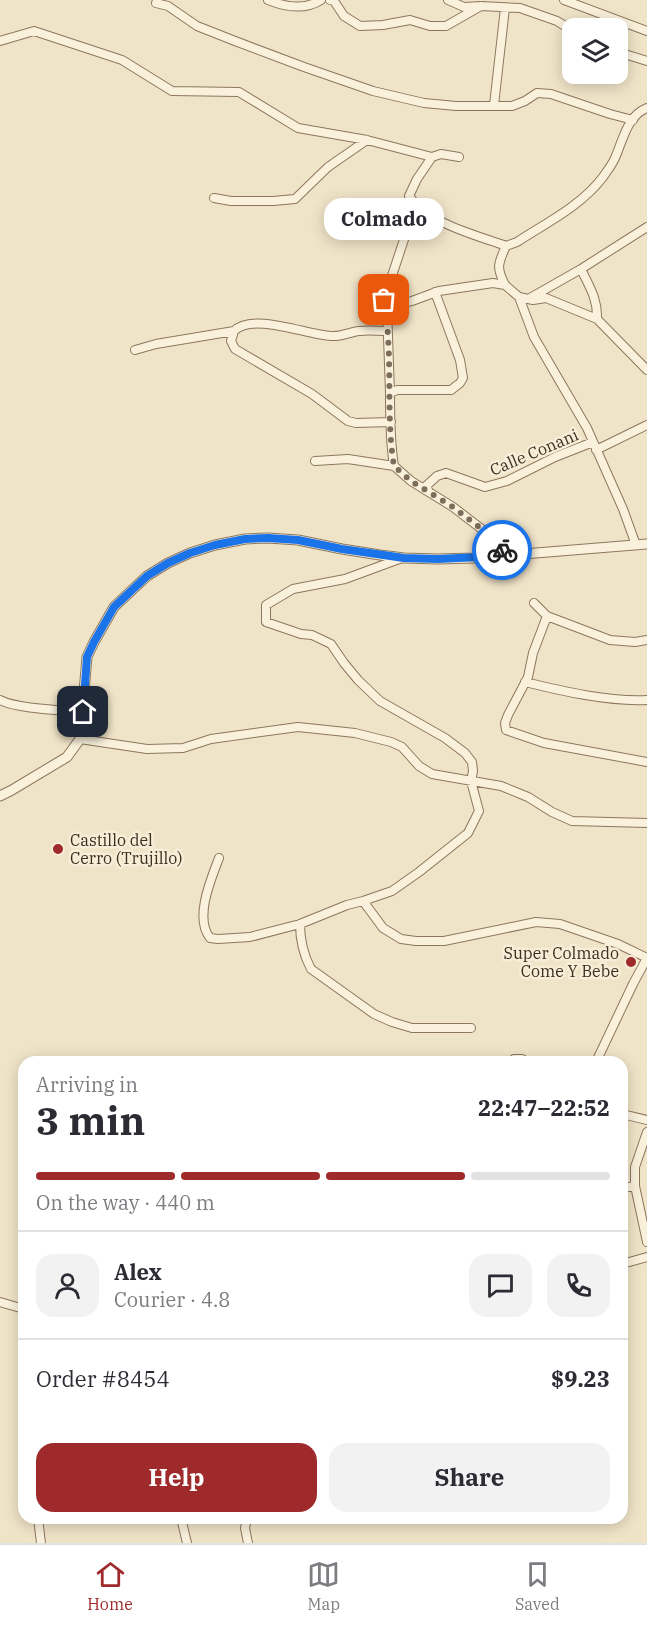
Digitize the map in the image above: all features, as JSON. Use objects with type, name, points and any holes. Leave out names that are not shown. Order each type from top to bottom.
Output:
[{"type":"street","points":[[268,0],[280,5],[296,7],[314,4],[321,0]]},
{"type":"street","points":[[330,0],[334,1],[344,16],[360,26],[410,20],[430,26],[446,26],[482,3]]},
{"type":"street","points":[[448,0],[464,8],[482,3],[505,8],[520,8],[562,24]]},
{"type":"street","points":[[564,0],[578,3],[647,31]]},
{"type":"street","points":[[156,3],[168,6],[198,26],[373,91],[424,103],[456,106],[512,106],[537,93],[550,94],[633,120]]},
{"type":"street","points":[[494,105],[505,8]]},
{"type":"street","points":[[0,41],[34,31],[122,60],[172,91],[239,92],[298,128],[367,140],[432,157],[441,154],[459,157]]},
{"type":"street","points":[[628,55],[647,61]]},
{"type":"street","points":[[432,157],[409,196],[416,206],[445,223],[506,246],[579,202],[615,160],[627,129],[639,111],[647,108]]},
{"type":"street","points":[[214,198],[231,201],[295,199],[328,167],[367,140]]},
{"type":"street","points":[[394,466],[390,438],[387,308],[384,300],[416,206]]},
{"type":"street","points":[[529,299],[647,227]]},
{"type":"street","points":[[506,246],[498,264],[499,273],[505,285],[519,297],[534,337],[587,428],[623,509],[636,545]]},
{"type":"street","points":[[581,269],[595,301],[597,319]]},
{"type":"street","points":[[387,308],[435,292],[493,283],[505,285]]},
{"type":"street","points":[[390,393],[397,390],[451,390],[463,378],[460,360],[435,292]]},
{"type":"street","points":[[519,297],[529,299],[546,297],[597,319],[647,370]]},
{"type":"street","points":[[387,331],[357,331],[330,336],[284,326],[248,323],[234,331],[231,341],[235,349],[312,394],[348,421],[356,423],[391,422]]},
{"type":"street","points":[[135,350],[156,344],[234,331]]},
{"type":"street","name":"Calle Conani","points":[[429,492],[426,486],[437,476],[447,473],[485,487],[507,481],[555,457],[595,446],[647,425]]},
{"type":"street","points":[[315,461],[348,459],[394,466],[411,481],[453,507],[500,543],[501,556]]},
{"type":"street","points":[[0,796],[67,757],[80,739],[87,657],[114,607],[147,576],[190,553],[245,539],[268,538],[298,540],[404,558],[438,559],[647,544]]},
{"type":"street","points":[[219,858],[204,901],[205,932],[210,938],[218,939],[250,937],[300,924],[347,905],[392,891],[468,833],[478,811],[471,781],[473,771],[471,762],[465,753],[445,738],[380,701],[351,671],[331,644],[312,635],[301,634],[266,622],[266,605],[293,589],[345,579],[404,558]]},
{"type":"street","points":[[534,603],[547,616],[610,640],[635,642],[647,640]]},
{"type":"street","points":[[547,616],[533,654],[528,677],[505,723],[506,730],[544,743],[647,762]]},
{"type":"street","points":[[525,682],[601,697],[647,700]]},
{"type":"street","points":[[0,700],[23,706],[83,712]]},
{"type":"street","points":[[80,739],[147,749],[183,748],[211,739],[298,727],[355,733],[402,747],[419,766],[432,774],[510,789],[528,796],[552,812],[572,821],[647,824]]},
{"type":"street","points":[[363,901],[383,928],[401,939],[444,941],[536,922],[560,924],[618,944],[647,958],[599,1056]]},
{"type":"street","points":[[300,924],[302,947],[311,969],[374,1014],[412,1028],[471,1028]]},
{"type":"street","points":[[628,1115],[647,1120]]},
{"type":"street","points":[[647,1132],[635,1167],[635,1186],[647,1242]]},
{"type":"street","points":[[628,1187],[635,1186]]},
{"type":"street","points":[[628,1262],[647,1257]]},
{"type":"street","points":[[0,1302],[18,1307]]},
{"type":"street","points":[[39,1524],[41,1543]]},
{"type":"street","points":[[182,1524],[187,1543]]},
{"type":"street","points":[[246,1524],[248,1543]]},
{"type":"way so far","points":[[384,300],[387,308],[390,438],[394,466],[411,481],[453,507],[500,543],[502,550]]},
{"type":"place","name":"Colmado","points":[[384,300]]},
{"type":"place","name":"Castillo del Cerro (Trujillo)","points":[[58,849]]},
{"type":"place","name":"Super Colmado Come Y Bebe","points":[[631,962]]},
{"type":"route","points":[[83,712],[87,657],[114,607],[147,576],[190,553],[245,539],[268,538],[298,540],[404,558],[501,556],[502,550]]}]
